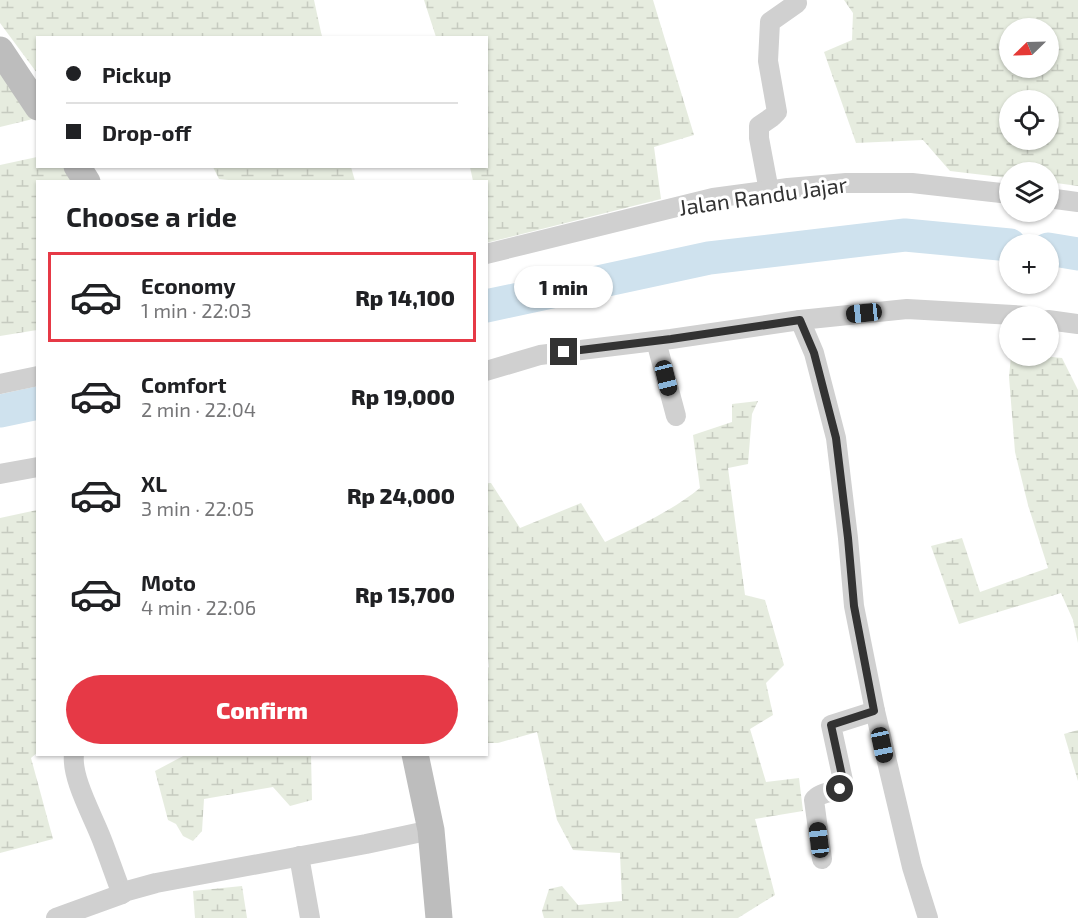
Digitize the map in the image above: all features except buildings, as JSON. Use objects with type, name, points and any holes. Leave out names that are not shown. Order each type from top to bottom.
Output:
[{"type":"street","points":[[767,181],[759,126],[777,112],[768,62],[770,22],[797,3]]},
{"type":"street","points":[[0,51],[36,104]]},
{"type":"street","name":"Jalan Randu Jajar","points":[[488,254],[713,198],[767,181],[912,183],[999,193]]},
{"type":"street","points":[[1059,199],[1078,202]]},
{"type":"street","points":[[488,370],[540,355],[800,320],[907,309],[999,314]]},
{"type":"street","points":[[800,320],[814,353],[836,438],[854,606],[874,711],[909,857],[928,918]]},
{"type":"street","points":[[1059,321],[1078,324]]},
{"type":"street","points":[[657,341],[676,416]]},
{"type":"street","points":[[0,384],[36,376]]},
{"type":"street","points":[[0,474],[36,467]]},
{"type":"street","points":[[822,859],[814,800],[844,785],[831,725],[874,711]]},
{"type":"street","points":[[74,756],[75,776],[122,894]]},
{"type":"street","points":[[415,756],[431,830],[439,918]]},
{"type":"street","points":[[56,918],[127,891],[156,883],[431,830]]},
{"type":"street","points":[[298,856],[310,918]]},
{"type":"green space","points":[[0,0],[314,0],[322,36],[36,36],[36,72],[0,23]]},
{"type":"green space","points":[[424,0],[653,0],[694,135],[654,147],[661,199],[488,242],[488,180],[473,180],[470,168],[488,168],[488,36],[436,36]]},
{"type":"green space","points":[[844,0],[1078,0],[1078,186],[1059,183],[1059,162],[999,162],[999,177],[950,171],[923,140],[856,143],[824,52],[852,40],[853,13]]},
{"type":"green space","points":[[0,64],[36,118],[0,127]]},
{"type":"green space","points":[[36,157],[36,168],[69,168],[77,180],[36,180],[36,330],[0,336],[0,165]]},
{"type":"green space","points":[[214,168],[351,168],[355,180],[228,180],[219,179]]},
{"type":"green space","points":[[1059,358],[1062,358],[1078,390],[1078,643],[1073,620],[1061,593],[959,624],[931,546],[962,538],[980,592],[1048,568],[1028,505],[1015,452],[1010,366],[1059,366]]},
{"type":"green space","points":[[758,401],[752,414],[748,464],[728,468],[745,595],[765,600],[784,665],[766,683],[773,715],[750,729],[766,782],[799,778],[803,811],[755,819],[775,895],[738,918],[544,918],[542,911],[549,889],[562,886],[578,905],[622,901],[620,853],[573,850],[557,820],[537,732],[498,743],[488,743],[488,483],[491,483],[520,528],[581,503],[605,542],[666,511],[700,488],[693,435],[732,422],[732,404]]},
{"type":"green space","points":[[36,510],[36,754],[31,758],[53,839],[0,853],[0,518]]},
{"type":"green space","points":[[1078,730],[1078,781],[1064,734]]},
{"type":"green space","points":[[183,756],[311,756],[312,800],[290,806],[273,787],[204,799],[202,831],[193,841],[183,836],[176,824],[168,820],[155,771]]},
{"type":"green space","points":[[242,886],[247,918],[195,918],[193,891]]},
{"type":"waterway","points":[[488,306],[709,258],[905,235],[999,244]]},
{"type":"waterway","points":[[1059,251],[1078,254]]},
{"type":"waterway","points":[[0,411],[36,403]]},
{"type":"route","points":[[564,352],[800,320],[814,353],[836,438],[854,606],[874,711],[831,725],[844,785],[840,789]]}]
